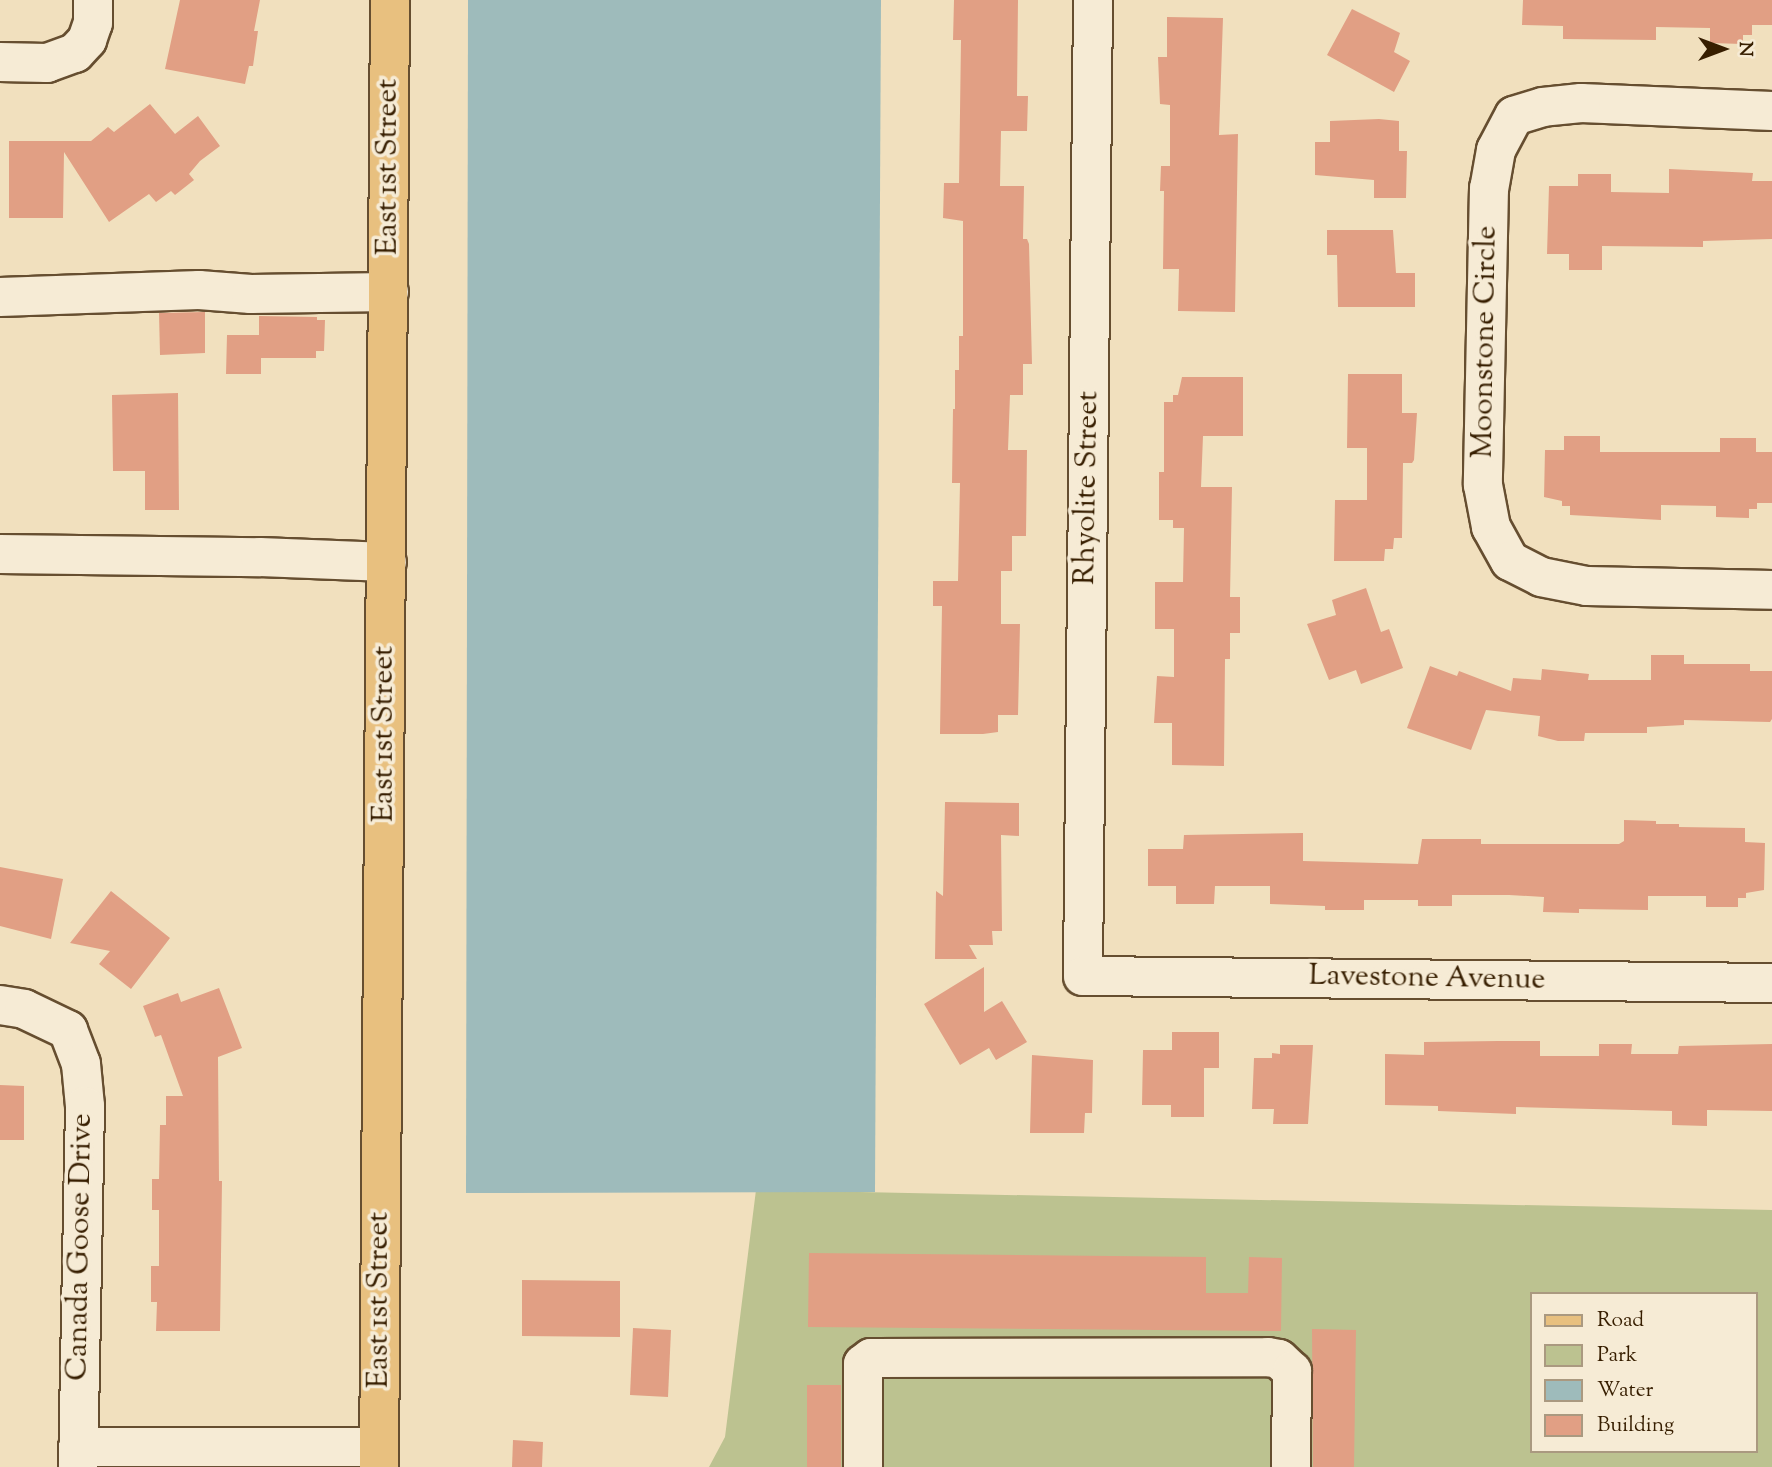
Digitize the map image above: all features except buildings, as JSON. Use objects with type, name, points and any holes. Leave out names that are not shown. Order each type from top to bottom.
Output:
[{"type":"main road","name":"East 1st Street","points":[[379,1457],[390,0]]},
{"type":"street","points":[[0,62],[47,63],[75,53],[87,40],[93,23],[93,0]]},
{"type":"street","name":"Rhyolite Street","points":[[1083,976],[1093,0]]},
{"type":"street","name":"Moonstone Circle","points":[[1772,111],[1581,103],[1543,107],[1514,116],[1496,150],[1489,188],[1483,485],[1491,527],[1510,561],[1541,578],[1587,586],[1772,590]]},
{"type":"street","points":[[0,297],[199,290],[251,294],[389,292]]},
{"type":"street","points":[[0,554],[260,557],[387,562]]},
{"type":"street","name":"Lavestone Avenue","points":[[1083,976],[1772,983]]},
{"type":"street","name":"Canada Goose Drive","points":[[0,1005],[24,1009],[68,1030],[82,1064],[85,1106],[78,1457]]},
{"type":"street","points":[[863,1467],[863,1364],[871,1358],[1254,1357],[1279,1359],[1292,1371],[1291,1467]]},
{"type":"street","points":[[78,1457],[379,1457]]},
{"type":"green space","points":[[756,1190],[1772,1210],[1772,1467],[709,1467],[725,1437]]},
{"type":"water","points":[[468,0],[881,0],[875,1192],[466,1193]]}]
